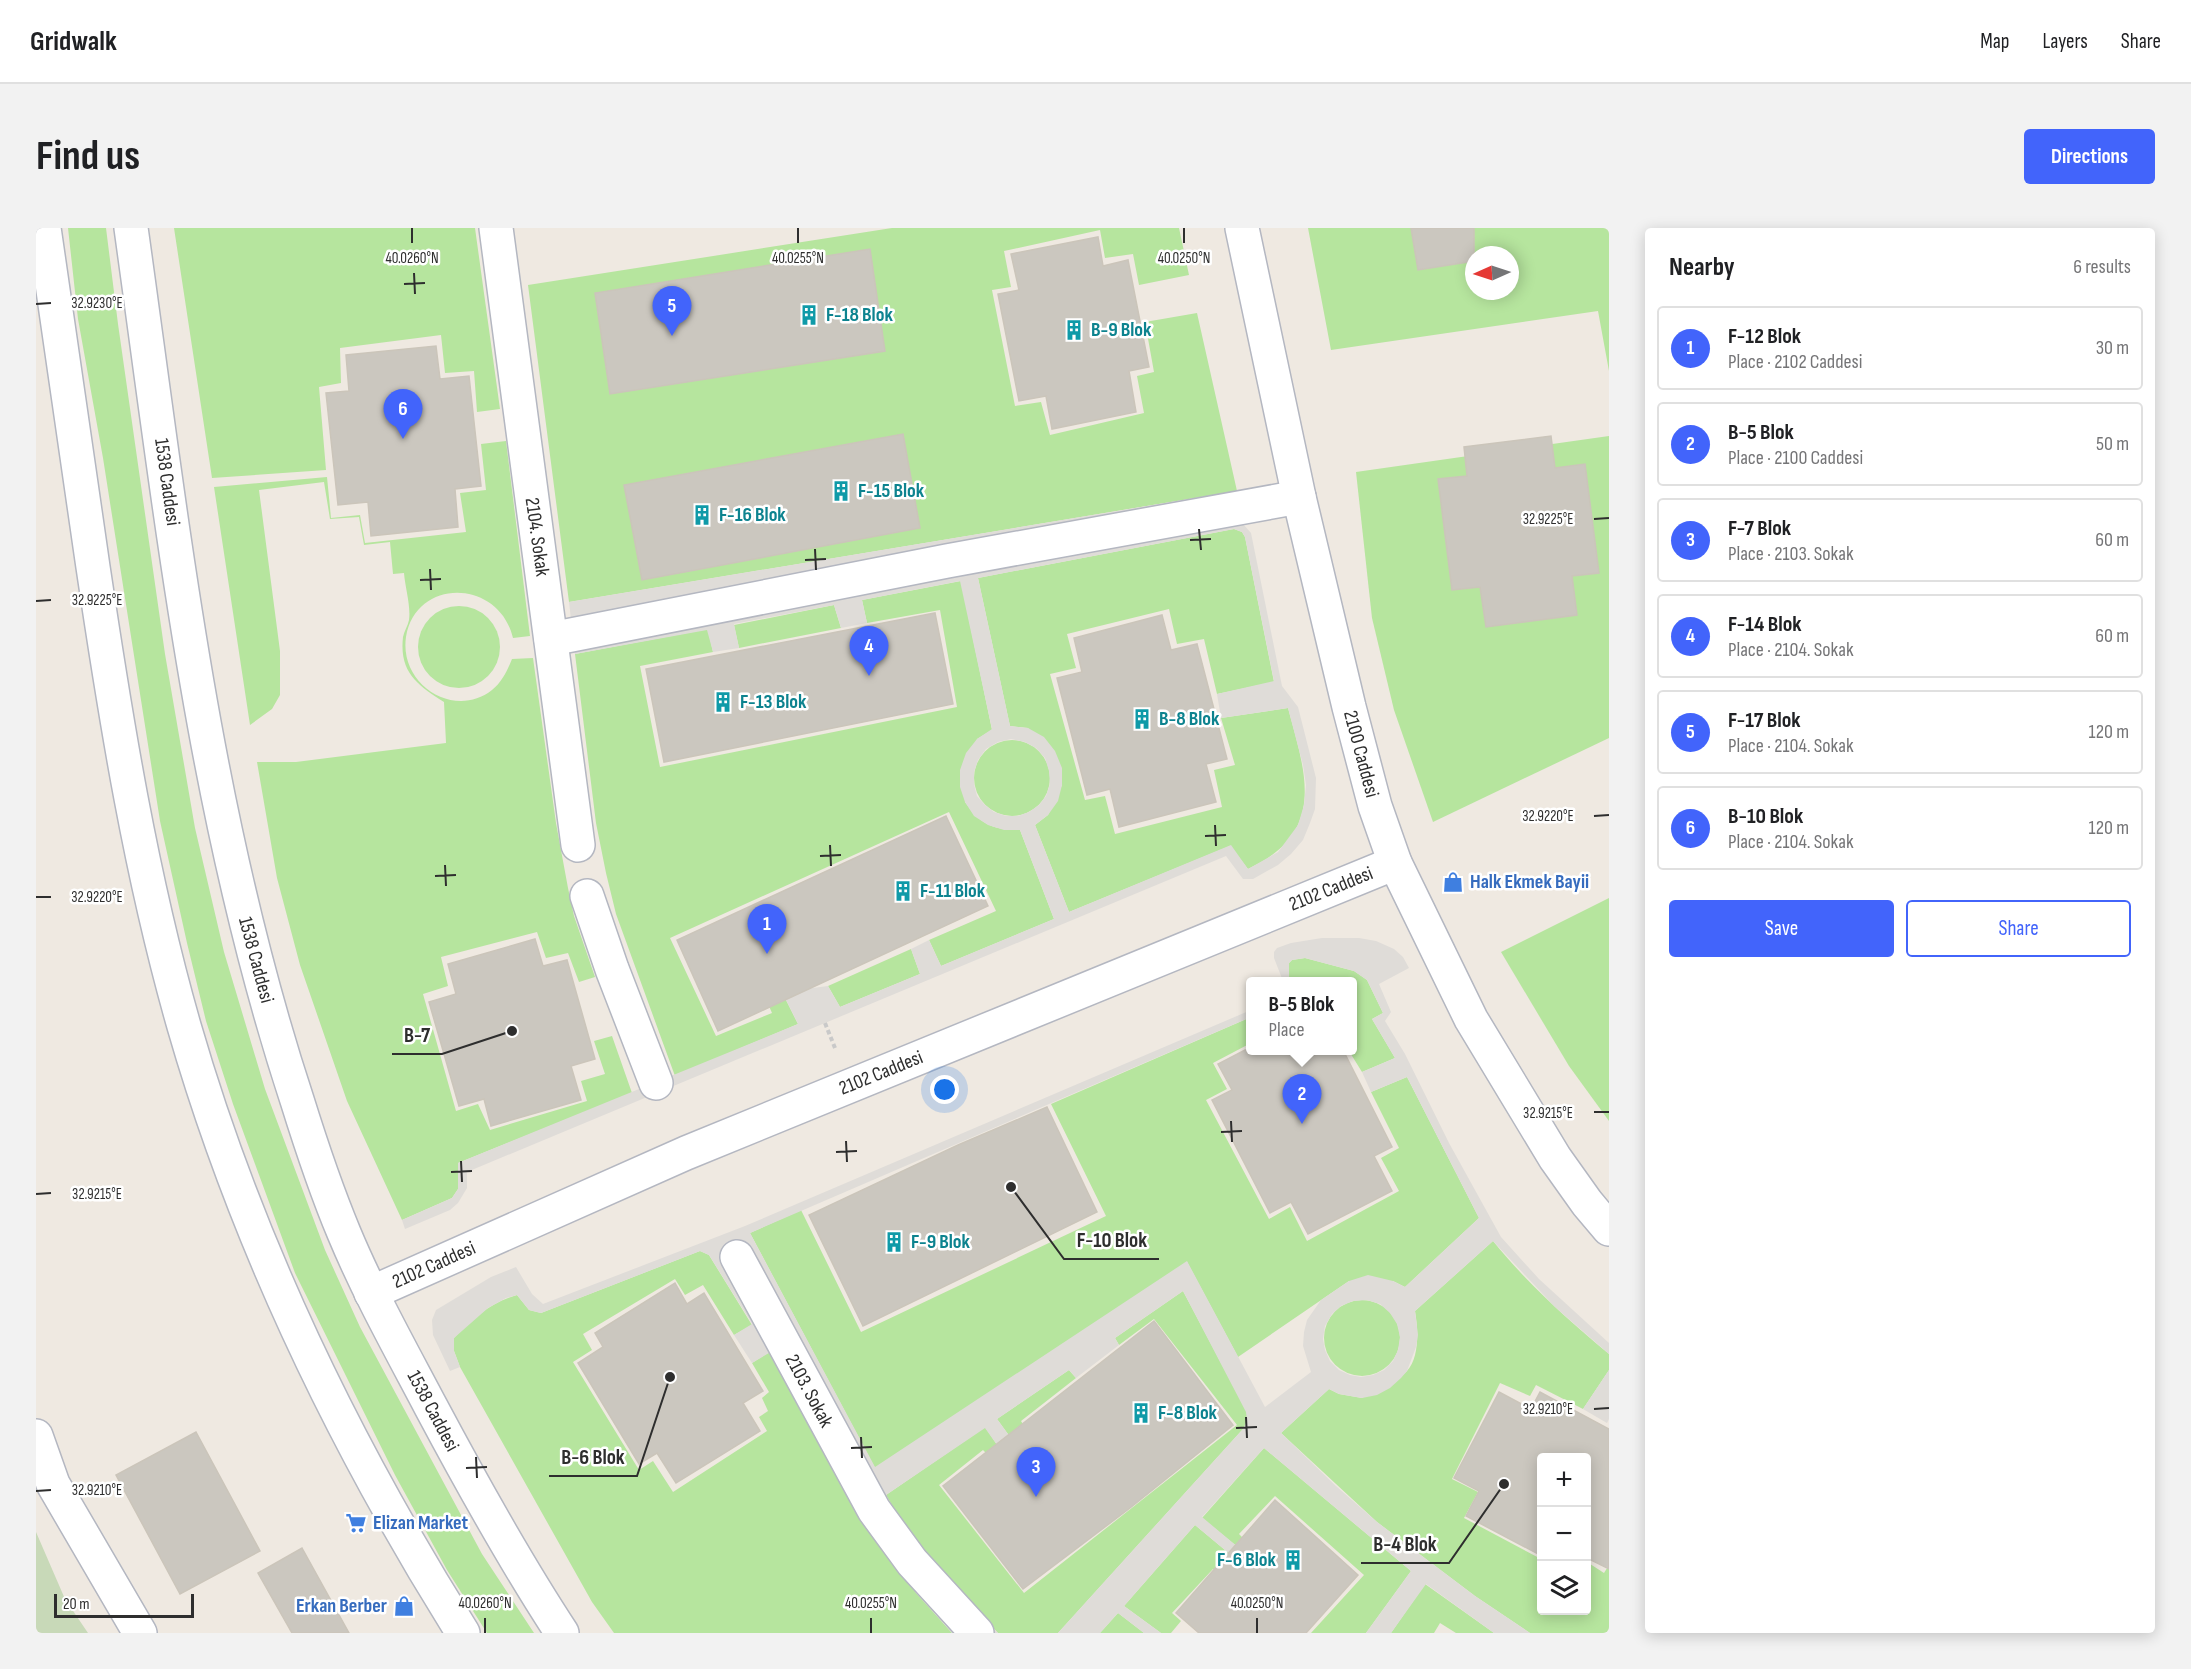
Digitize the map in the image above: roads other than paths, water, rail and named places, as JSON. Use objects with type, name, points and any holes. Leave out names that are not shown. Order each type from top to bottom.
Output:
[{"type":"street","points":[[44,228],[128,790],[153,910],[184,1027],[218,1134],[255,1235],[297,1332],[393,1517],[463,1633]]},
{"type":"street","name":"1538 Caddesi","points":[[131,228],[190,640],[214,778],[245,923],[279,1047],[316,1159],[344,1233],[371,1293],[481,1500],[562,1633]]},
{"type":"street","name":"2104. Sokak","points":[[496,228],[578,845]]},
{"type":"street","name":"2100 Caddesi","points":[[1242,228],[1299,497],[1357,740],[1375,806],[1395,863],[1471,1019],[1555,1158],[1609,1229]]},
{"type":"street","points":[[550,639],[947,561],[1299,497]]},
{"type":"street","name":"2102 Caddesi","points":[[371,1293],[686,1153],[1395,863]]},
{"type":"street","points":[[587,896],[612,969],[656,1083]]},
{"type":"street","name":"2103. Sokak","points":[[737,1257],[874,1510],[912,1562],[977,1633]]},
{"type":"street","points":[[36,1436],[53,1484],[140,1633]]},
{"type":"place","name":"F-18 Blok","points":[[809,315]]},
{"type":"place","name":"B-9 Blok","points":[[1074,330]]},
{"type":"place","name":"F-17 Blok","points":[[672,336]]},
{"type":"place","name":"B-10 Blok","points":[[403,439]]},
{"type":"place","name":"F-15 Blok","points":[[841,491]]},
{"type":"place","name":"F-16 Blok","points":[[702,515]]},
{"type":"place","name":"F-14 Blok","points":[[869,676]]},
{"type":"place","name":"F-13 Blok","points":[[723,702]]},
{"type":"place","name":"B-8 Blok","points":[[1142,719]]},
{"type":"place","name":"Halk Ekmek Bayii","points":[[1453,882]]},
{"type":"place","name":"F-11 Blok","points":[[903,891]]},
{"type":"place","name":"F-12 Blok","points":[[767,954]]},
{"type":"place","name":"B-7","points":[[512,1031]]},
{"type":"place","name":"B-5 Blok","points":[[1302,1124]]},
{"type":"place","name":"F-10 Blok","points":[[1011,1187]]},
{"type":"place","name":"F-9 Blok","points":[[894,1242]]},
{"type":"place","name":"B-6 Blok","points":[[670,1377]]},
{"type":"place","name":"F-8 Blok","points":[[1141,1413]]},
{"type":"place","name":"B-4 Blok","points":[[1504,1484]]},
{"type":"place","name":"F-7 Blok","points":[[1036,1497]]},
{"type":"place","name":"Elizan Market","points":[[356,1523]]},
{"type":"place","name":"F-6 Blok","points":[[1293,1560]]},
{"type":"place","name":"Erkan Berber","points":[[404,1606]]}]
